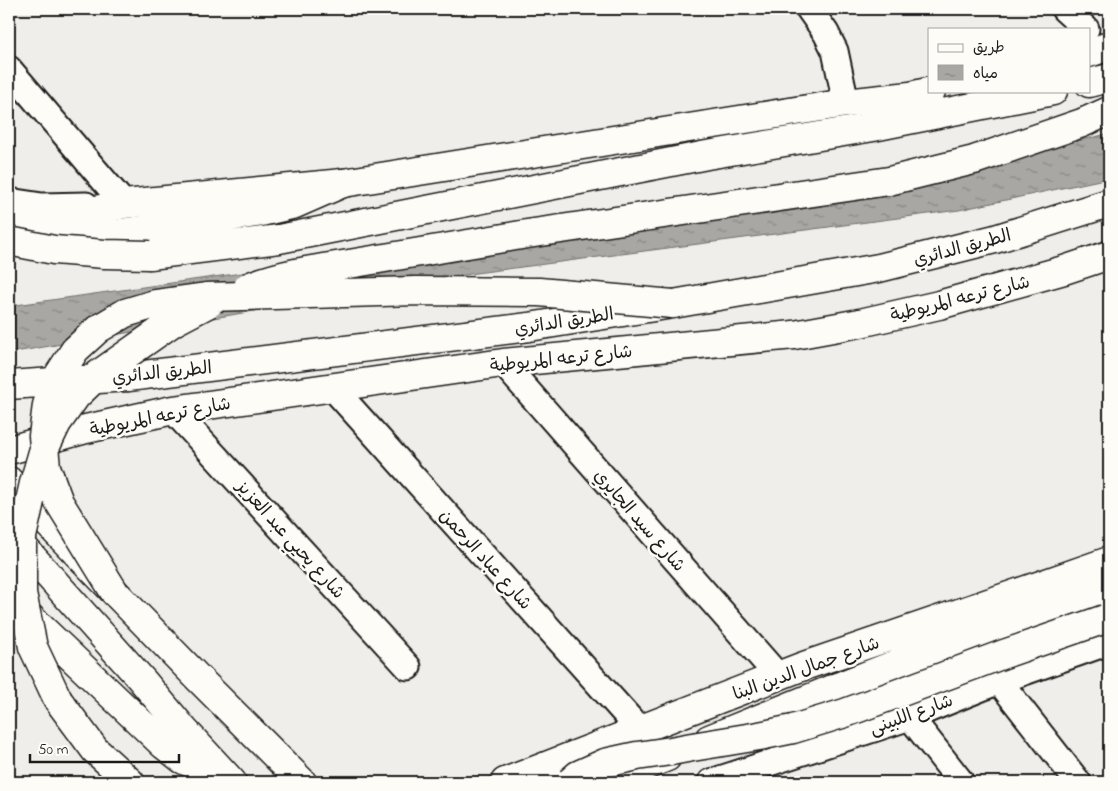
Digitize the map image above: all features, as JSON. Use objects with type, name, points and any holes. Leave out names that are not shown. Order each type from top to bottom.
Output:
[{"type":"main road","points":[[1090,83],[1109,78]]},
{"type":"main road","points":[[9,231],[124,204],[343,183],[928,92]]},
{"type":"main road","points":[[9,241],[54,250],[150,255],[279,239],[707,155],[873,127],[1048,92]]},
{"type":"main road","points":[[130,782],[95,750],[58,700],[33,647],[22,593],[22,537],[42,452],[57,422],[76,396],[99,374],[149,338],[173,322],[225,296],[255,284],[286,275],[317,268],[527,234],[889,181],[974,160],[1082,123],[1109,111]]},
{"type":"main road","points":[[9,248],[256,213],[295,204],[343,183]]},
{"type":"main road","name":"الطريق الدائري","points":[[9,385],[128,377],[280,359],[529,327],[673,304],[879,268],[995,240],[1109,203]]},
{"type":"main road","name":"شارع ترعه المريوطية","points":[[9,450],[86,429],[173,410],[503,363],[794,334],[851,324],[940,305],[1056,273],[1109,255]]},
{"type":"main road","points":[[116,593],[59,502],[46,468],[43,436],[47,405],[58,376],[66,363],[75,350],[98,329],[125,313],[155,304],[206,297],[416,291],[539,292],[673,304]]},
{"type":"main road","points":[[9,481],[35,510],[302,782]]},
{"type":"main road","points":[[9,531],[230,780]]},
{"type":"main road","name":"شارع جمال الدين البنا","points":[[505,782],[801,667],[1109,561]]},
{"type":"main road","name":"شارع جمال الدين البنا","points":[[606,782],[744,724],[943,646],[1109,589]]},
{"type":"main road","points":[[9,597],[164,745],[182,759],[230,780]]},
{"type":"main road","points":[[570,782],[578,775],[605,763],[759,736],[837,716],[1004,654],[1106,637]]},
{"type":"street","points":[[809,9],[826,33],[835,51],[846,103]]},
{"type":"street","points":[[1064,9],[1085,28]]},
{"type":"street","points":[[9,69],[124,204]]},
{"type":"street","points":[[9,201],[42,206],[124,204]]},
{"type":"street","name":"شارع سيد الجايري","points":[[503,363],[778,676]]},
{"type":"street","name":"شارع عباد الرحمن","points":[[333,388],[640,730]]},
{"type":"street","name":"شارع يحيي عبد العزيز","points":[[173,410],[408,667]]},
{"type":"street","name":"شارع اللبينى","points":[[711,782],[764,774],[1106,637]]},
{"type":"street","points":[[1000,681],[1078,782]]},
{"type":"street","points":[[910,717],[961,782]]},
{"type":"water","points":[[1109,133],[1109,178],[959,210],[476,273],[9,353],[9,306],[926,176]]}]
